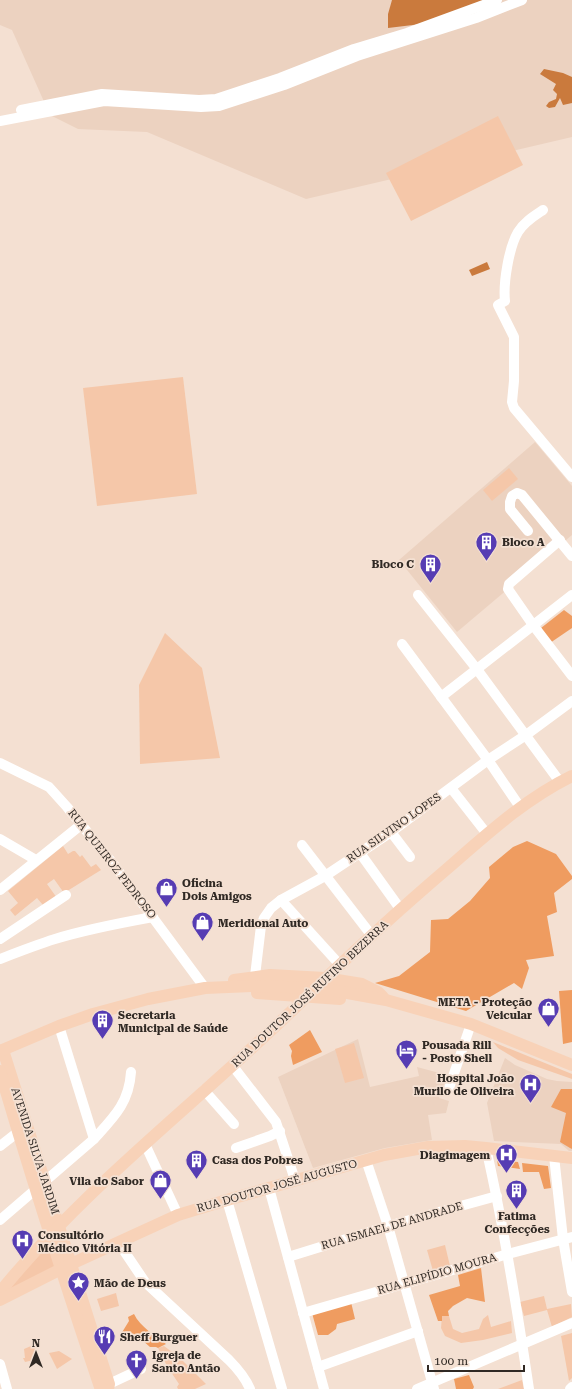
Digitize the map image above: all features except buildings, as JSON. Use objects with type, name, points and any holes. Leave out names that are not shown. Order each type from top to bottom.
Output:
[{"type":"main road","name":"RUA DOUTOR JOSÉ RUFINO BEZERRA","points":[[0,1292],[54,1230],[145,1144],[308,996],[325,978],[487,834],[520,807],[572,776]]},
{"type":"main road","points":[[1,1049],[93,1014],[148,999],[211,987],[255,976],[276,975],[325,978],[362,984],[378,992],[386,1000]]},
{"type":"main road","points":[[211,987],[285,986],[337,990],[386,1000],[471,1024],[572,1065]]},
{"type":"main road","points":[[211,987],[238,992],[400,1004]]},
{"type":"main road","name":"AVENIDA SILVA JARDIM","points":[[1,1049],[22,1130]]},
{"type":"main road","name":"AVENIDA SILVA JARDIM","points":[[0,1071],[22,1130],[40,1185],[103,1388]]},
{"type":"main road","name":"RUA DOUTOR JOSÉ AUGUSTO","points":[[0,1300],[66,1266],[178,1216],[227,1200],[366,1160],[428,1147],[465,1146],[572,1158]]},
{"type":"street","points":[[0,115],[102,94],[199,100],[216,99],[280,78],[354,50],[497,0]]},
{"type":"street","points":[[0,121],[104,101],[201,108],[219,106],[284,85],[357,56],[476,18],[522,0]]},
{"type":"street","points":[[543,210],[529,219],[518,231],[510,252],[504,288],[505,301],[498,305],[514,337],[514,382],[512,402],[514,408],[569,467],[572,477]]},
{"type":"street","points":[[528,531],[510,509],[512,496],[517,493],[522,495],[572,556]]},
{"type":"street","points":[[560,540],[509,584],[508,589],[572,676]]},
{"type":"street","points":[[418,595],[476,668],[560,782]]},
{"type":"street","points":[[441,697],[476,668],[572,595]]},
{"type":"street","points":[[402,644],[488,760],[520,807]]},
{"type":"street","name":"RUA SILVINO LOPES","points":[[255,976],[261,926],[270,908],[281,900],[325,876],[391,832],[488,760],[526,735],[572,701]]},
{"type":"street","name":"RUA QUEIROZ PEDROSO","points":[[0,763],[49,787],[82,824],[153,917],[211,987]]},
{"type":"street","points":[[451,788],[487,834]]},
{"type":"street","points":[[0,890],[82,824]]},
{"type":"street","points":[[391,832],[410,857]]},
{"type":"street","points":[[0,839],[36,860]]},
{"type":"street","points":[[302,845],[372,936]]},
{"type":"street","points":[[360,853],[401,910]]},
{"type":"street","points":[[0,939],[66,895]]},
{"type":"street","points":[[281,900],[340,965]]},
{"type":"street","points":[[0,959],[79,932],[153,917]]},
{"type":"street","points":[[448,1091],[471,1024]]},
{"type":"street","points":[[59,1026],[94,1139]]},
{"type":"street","points":[[232,1065],[270,1114],[280,1131],[284,1132],[287,1137],[298,1179]]},
{"type":"street","points":[[0,1220],[94,1139],[108,1124],[124,1103],[128,1091],[130,1072]]},
{"type":"street","points":[[204,1090],[234,1124]]},
{"type":"street","points":[[0,1146],[22,1130]]},
{"type":"street","points":[[236,1148],[280,1131]]},
{"type":"street","points":[[145,1144],[178,1216]]},
{"type":"street","points":[[486,1148],[508,1254],[529,1389]]},
{"type":"street","points":[[554,1156],[568,1238],[572,1292]]},
{"type":"street","points":[[366,1160],[388,1226],[433,1386]]},
{"type":"street","points":[[269,1188],[324,1389]]},
{"type":"street","name":"RUA ISMAEL DE ANDRADE","points":[[288,1257],[388,1226],[497,1196]]},
{"type":"street","points":[[227,1200],[282,1389]]},
{"type":"street","name":"RUA ELIPÍDIO MOURA","points":[[303,1313],[568,1238]]},
{"type":"street","points":[[118,1242],[145,1282],[229,1360],[240,1372],[250,1389]]},
{"type":"street","points":[[417,1389],[433,1386],[572,1323]]},
{"type":"street","points":[[318,1367],[418,1332]]},
{"type":"street","points":[[0,1364],[7,1389]]},
{"type":"street","points":[[103,1388],[140,1369]]},
{"type":"shaded area","points":[[0,0],[572,0],[572,137],[306,199],[147,132],[78,129],[50,115],[12,30],[0,25]]},
{"type":"shaded area","points":[[392,0],[496,0],[421,24],[388,28],[388,14]]},
{"type":"shaded area","points":[[544,69],[563,73],[572,77],[572,103],[563,105],[560,98],[555,107],[549,108],[546,106],[549,102],[556,99],[557,94],[553,90],[556,84],[540,74]]},
{"type":"shaded area","points":[[498,116],[523,165],[411,221],[386,173]]},
{"type":"shaded area","points":[[487,262],[490,269],[472,276],[469,270]]},
{"type":"shaded area","points":[[183,377],[197,494],[97,506],[83,388]]},
{"type":"shaded area","points":[[535,442],[572,486],[572,535],[457,632],[399,560]]},
{"type":"shaded area","points":[[509,468],[518,479],[492,501],[483,490]]},
{"type":"shaded area","points":[[564,610],[572,616],[572,628],[550,643],[541,628]]},
{"type":"shaded area","points":[[165,633],[202,668],[220,758],[140,764],[139,685]]},
{"type":"shaded area","points":[[527,841],[556,854],[572,876],[572,879],[554,893],[557,912],[547,916],[554,956],[526,960],[529,968],[522,989],[514,983],[466,1011],[375,983],[399,976],[430,952],[431,920],[448,919],[470,901],[490,878],[489,867],[513,847]]},
{"type":"shaded area","points":[[63,846],[68,854],[75,851],[80,857],[82,855],[91,867],[96,864],[101,870],[64,893],[54,879],[47,884],[57,898],[43,905],[37,898],[15,916],[10,910],[18,903],[8,891]]},
{"type":"shaded area","points":[[572,990],[572,1042],[563,1044],[559,991]]},
{"type":"shaded area","points":[[310,1030],[322,1052],[293,1065],[291,1056],[292,1051],[289,1045]]},
{"type":"shaded area","points":[[358,1039],[370,1087],[419,1076],[417,1067],[447,1075],[439,1098],[449,1101],[446,1113],[428,1115],[432,1140],[385,1148],[313,1168],[278,1077]]},
{"type":"shaded area","points":[[493,1042],[572,1074],[572,1079],[518,1060],[498,1048]]},
{"type":"shaded area","points":[[354,1043],[364,1078],[345,1083],[335,1049]]},
{"type":"shaded area","name":"Hospital João Murilo de Oliveira","points":[[505,1058],[515,1065],[547,1079],[572,1082],[572,1151],[569,1151],[561,1144],[494,1141],[487,1103]]},
{"type":"shaded area","points":[[561,1089],[572,1089],[572,1149],[560,1142],[566,1113],[551,1107]]},
{"type":"shaded area","points":[[497,1160],[518,1162],[520,1169],[498,1166]]},
{"type":"shaded area","points":[[522,1163],[548,1166],[551,1188],[544,1189],[539,1172],[523,1172]]},
{"type":"shaded area","points":[[50,1238],[59,1266],[2,1297]]},
{"type":"shaded area","points":[[445,1245],[450,1266],[433,1271],[427,1250]]},
{"type":"shaded area","points":[[481,1268],[485,1302],[467,1298],[453,1306],[448,1311],[449,1316],[442,1316],[442,1321],[438,1321],[429,1295],[460,1286],[458,1275]]},
{"type":"shaded area","points":[[116,1293],[119,1306],[101,1311],[97,1299]]},
{"type":"shaded area","points":[[544,1296],[547,1309],[571,1304],[572,1317],[552,1327],[547,1310],[524,1316],[520,1302]]},
{"type":"shaded area","points":[[351,1302],[355,1319],[337,1324],[336,1329],[328,1335],[318,1335],[312,1313]]},
{"type":"shaded area","points":[[134,1314],[144,1327],[166,1344],[158,1348],[150,1347],[142,1340],[136,1340],[129,1336],[123,1338],[121,1334],[129,1321],[128,1317]]},
{"type":"shaded area","points":[[488,1315],[491,1327],[511,1321],[512,1333],[483,1340],[461,1343],[445,1336],[441,1328],[442,1316],[449,1316],[453,1329],[462,1333],[479,1329],[483,1319]]},
{"type":"shaded area","points":[[572,1333],[572,1378],[569,1381],[561,1336]]},
{"type":"shaded area","points":[[31,1346],[35,1347],[36,1353],[34,1360],[25,1362],[23,1358],[25,1358],[24,1349]]},
{"type":"shaded area","points":[[164,1346],[180,1358],[206,1384],[195,1389],[178,1389],[177,1387],[179,1384],[167,1366],[158,1348]]},
{"type":"shaded area","points":[[59,1351],[72,1359],[57,1369],[49,1353]]},
{"type":"shaded area","points":[[469,1375],[474,1387],[473,1389],[456,1389],[454,1379]]},
{"type":"shaded area","points":[[522,1380],[524,1389],[498,1389]]},
{"type":"place","name":"Bloco A","points":[[486,562]]},
{"type":"place","name":"Bloco C","points":[[430,584]]},
{"type":"place","name":"Oficina Dois Amigos","points":[[167,908]]},
{"type":"place","name":"Meridional Auto","points":[[203,942]]},
{"type":"place","name":"META - Proteção Veicular","points":[[548,1028]]},
{"type":"place","name":"Secretaria Municipal de Saúde","points":[[103,1040]]},
{"type":"place","name":"Pousada Rill - Posto Shell","points":[[407,1070]]},
{"type":"place","name":"Hospital João Murilo de Oliveira","points":[[530,1104]]},
{"type":"place","name":"Diagimagem","points":[[506,1174]]},
{"type":"place","name":"Casa dos Pobres","points":[[197,1180]]},
{"type":"place","name":"Vila do Sabor","points":[[160,1200]]},
{"type":"place","name":"Fatima Confecções","points":[[517,1210]]},
{"type":"place","name":"Consultório Médico Vitória II","points":[[23,1260]]},
{"type":"place","name":"Mão de Deus","points":[[78,1302]]},
{"type":"place","name":"Sheff Burguer","points":[[104,1356]]},
{"type":"place","name":"Igreja de Santo Antão","points":[[137,1380]]}]
